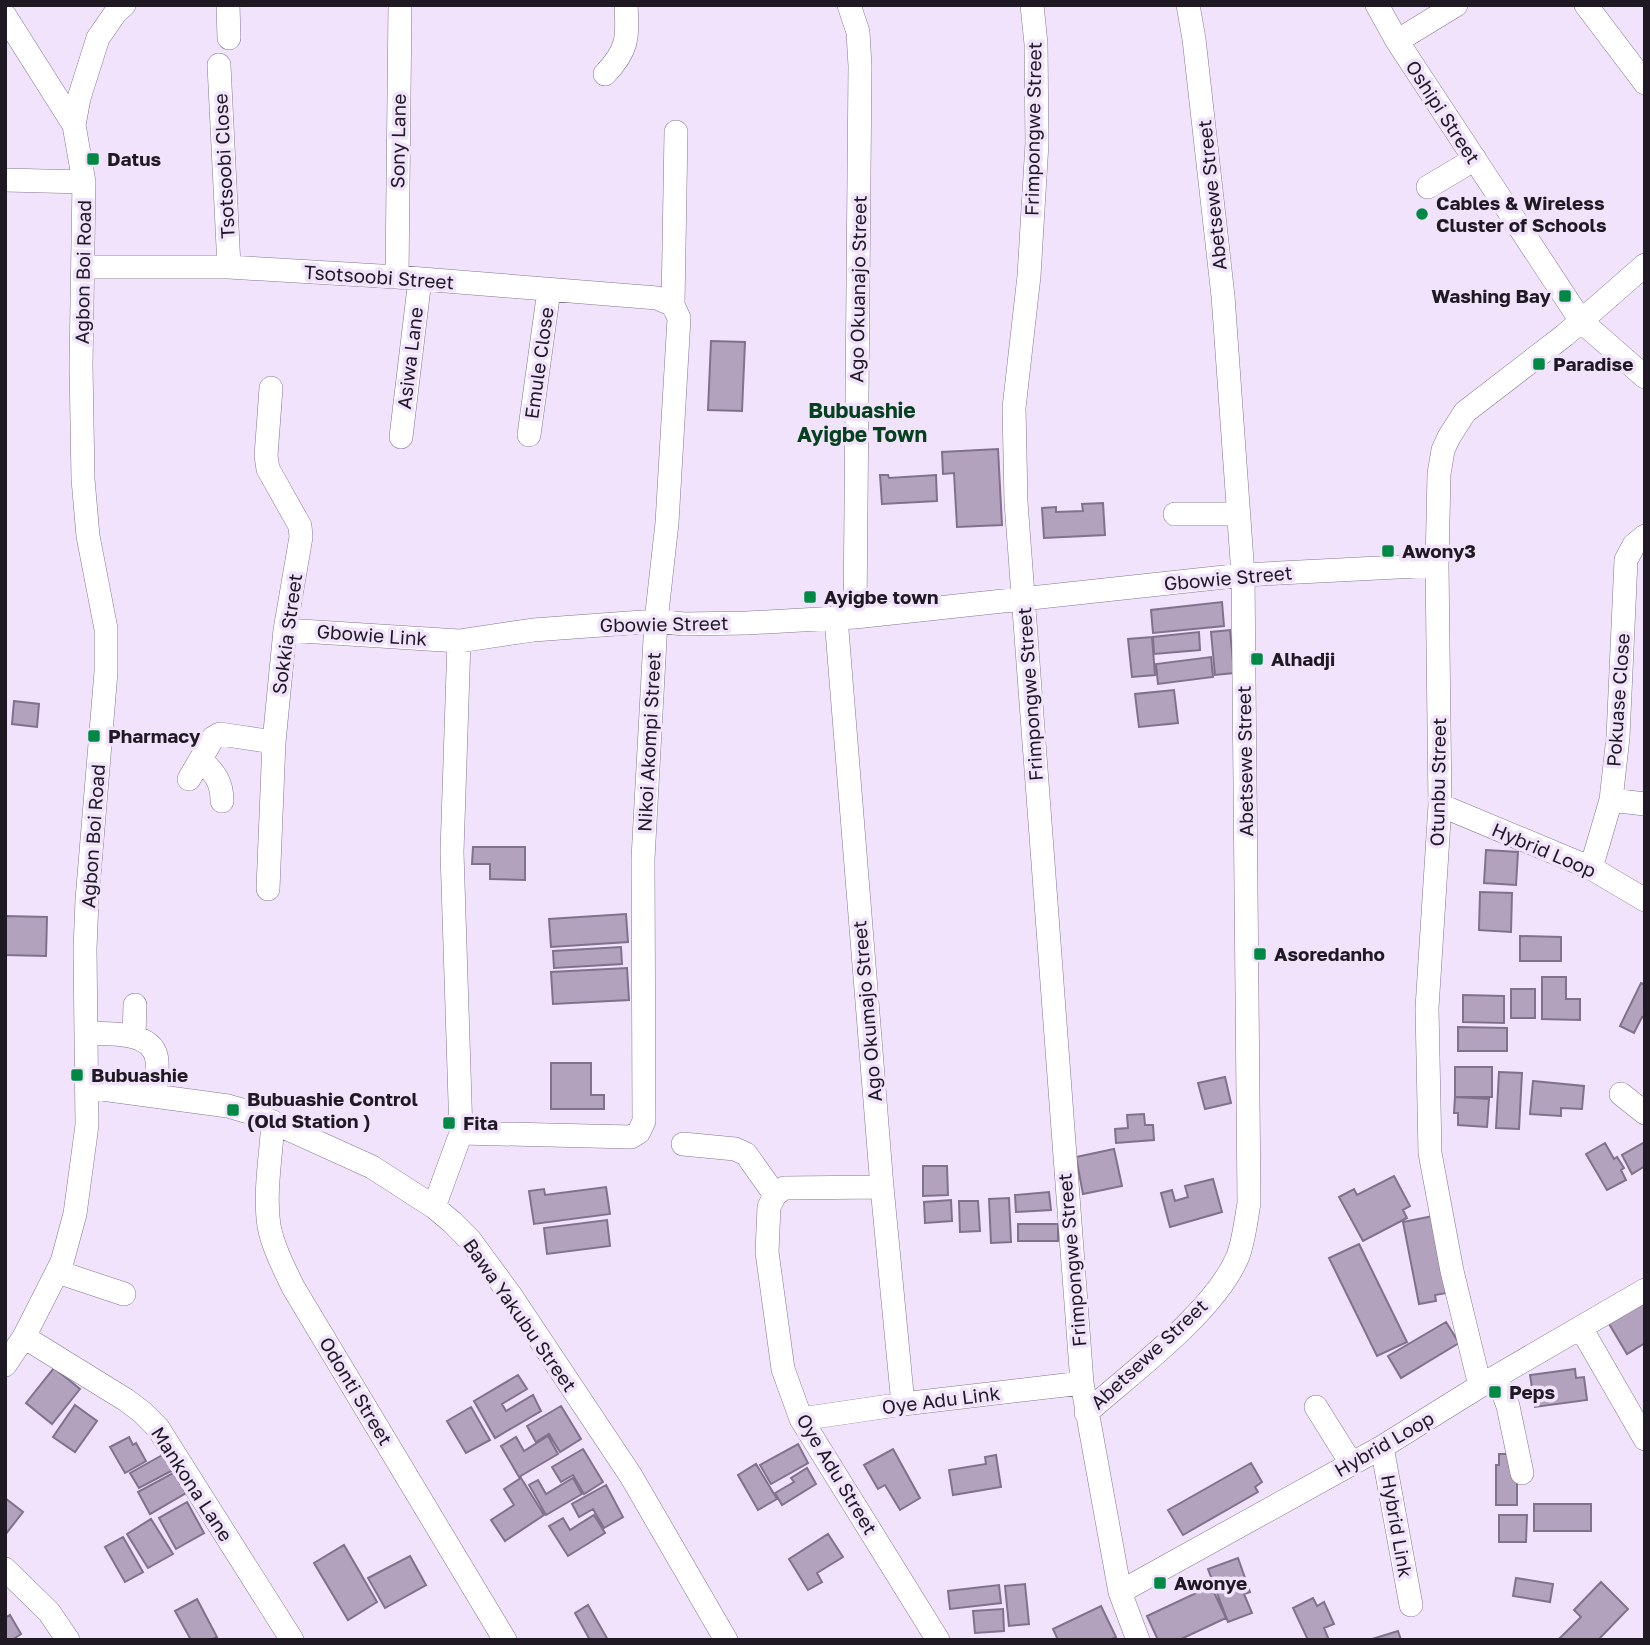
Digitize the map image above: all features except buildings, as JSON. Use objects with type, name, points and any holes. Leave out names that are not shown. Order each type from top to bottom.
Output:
[{"type":"street","points":[[74,125],[79,98],[98,38],[124,5]]},
{"type":"street","points":[[228,5],[229,38]]},
{"type":"street","name":"Sony Lane","points":[[400,5],[408,278]]},
{"type":"street","points":[[605,74],[624,51],[628,34],[626,5]]},
{"type":"street","name":"Ago Okuanajo Street","points":[[846,617],[860,66],[858,32],[849,5]]},
{"type":"street","name":"Frimpongwe Street","points":[[1032,5],[1036,44],[1037,143],[1029,276],[1014,408],[1016,502],[1086,1413]]},
{"type":"street","name":"Abetsewe Street","points":[[1086,1413],[1197,1315],[1224,1280],[1238,1256],[1249,1203],[1242,575],[1223,296],[1188,5]]},
{"type":"street","name":"Oshipi Street","points":[[1377,5],[1397,41],[1581,321],[1645,377]]},
{"type":"street","points":[[1397,41],[1456,5]]},
{"type":"street","points":[[1586,5],[1645,83]]},
{"type":"street","points":[[5,16],[74,125]]},
{"type":"street","name":"Tsotsoobi Close","points":[[219,65],[229,267]]},
{"type":"street","name":"Agbon Boi Road","points":[[5,1365],[24,1337],[58,1272],[71,1232],[87,1125],[87,900],[106,672],[106,629],[88,536],[83,480],[84,182],[74,125]]},
{"type":"street","name":"Nikoi Akompi Street","points":[[461,1133],[631,1137],[639,1132],[644,1121],[643,859],[656,621],[667,523],[679,318],[673,305],[676,132]]},
{"type":"street","points":[[1427,187],[1475,159]]},
{"type":"street","points":[[5,180],[84,182]]},
{"type":"street","name":"Otunbu Street","points":[[1522,1473],[1508,1406],[1488,1381],[1452,1271],[1430,1153],[1427,1007],[1440,805],[1437,565],[1439,474],[1443,450],[1456,425],[1475,404],[1581,321],[1645,265]]},
{"type":"street","name":"Tsotsoobi Street","points":[[83,267],[229,267],[408,278],[657,298],[673,305]]},
{"type":"street","name":"Asiwa Lane","points":[[401,436],[408,278]]},
{"type":"street","name":"Emule Close","points":[[529,435],[549,290]]},
{"type":"street","name":"Sokkia Street","points":[[268,889],[274,742],[285,630],[301,537],[300,527],[268,469],[266,456],[271,388]]},
{"type":"street","points":[[1175,514],[1238,514]]},
{"type":"street","name":"Pokuase Close","points":[[1591,868],[1611,800],[1618,737],[1626,560],[1634,545],[1645,536]]},
{"type":"street","name":"Gbowie Street","points":[[459,641],[533,630],[656,621],[684,624],[747,623],[846,617],[1242,575],[1437,565]]},
{"type":"street","name":"Ago Okumajo Street","points":[[846,617],[881,1187],[903,1404]]},
{"type":"street","name":"Gbowie Link","points":[[285,630],[459,641]]},
{"type":"street","points":[[434,1207],[461,1133],[452,852],[459,641]]},
{"type":"street","points":[[222,802],[222,789],[218,778],[195,770],[213,738],[220,734],[274,742]]},
{"type":"street","points":[[1611,800],[1645,804]]},
{"type":"street","name":"Hybrid Loop","points":[[1440,805],[1591,868],[1645,900]]},
{"type":"street","points":[[134,1036],[135,1005]]},
{"type":"street","points":[[86,1033],[134,1036],[155,1051],[158,1061],[154,1096]]},
{"type":"street","name":"Bawa Yakubu Street","points":[[87,1087],[228,1106],[273,1122],[372,1167],[434,1207],[470,1240],[516,1304],[631,1476],[726,1640]]},
{"type":"street","points":[[1621,1094],[1645,1113]]},
{"type":"street","name":"Odonti Street","points":[[273,1122],[268,1212],[270,1229],[281,1261],[293,1287],[505,1640]]},
{"type":"street","points":[[683,1144],[734,1149],[746,1154],[775,1195],[784,1188],[881,1187]]},
{"type":"street","name":"Oye Adu Street","points":[[775,1195],[769,1207],[767,1252],[783,1368],[801,1419],[939,1640]]},
{"type":"street","points":[[58,1272],[124,1294]]},
{"type":"street","name":"Hybrid Loop","points":[[1120,1592],[1382,1447],[1488,1381],[1645,1290]]},
{"type":"street","points":[[1581,1328],[1645,1439]]},
{"type":"street","name":"Mankona Lane","points":[[24,1337],[126,1400],[158,1428],[292,1640]]},
{"type":"street","name":"Oye Adu Link","points":[[801,1419],[1082,1383]]},
{"type":"street","points":[[1316,1407],[1351,1463]]},
{"type":"street","points":[[1086,1413],[1120,1592],[1138,1640]]},
{"type":"street","name":"Hybrid Link","points":[[1382,1447],[1411,1605]]},
{"type":"street","points":[[5,1569],[49,1612],[68,1640]]},
{"type":"place","name":"Datus","points":[[93,159]]},
{"type":"place","name":"Cables & Wireless Cluster of Schools","points":[[1422,214]]},
{"type":"place","name":"Washing Bay","points":[[1565,296]]},
{"type":"place","name":"Paradise","points":[[1539,364]]},
{"type":"place","name":"Awony3","points":[[1388,551]]},
{"type":"place","name":"Ayigbe town","points":[[810,597]]},
{"type":"place","name":"Alhadji","points":[[1257,659]]},
{"type":"place","name":"Pharmacy","points":[[94,736]]},
{"type":"place","name":"Asoredanho","points":[[1260,954]]},
{"type":"place","name":"Bubuashie","points":[[77,1075]]},
{"type":"place","name":"Bubuashie Control (Old Station )","points":[[233,1110]]},
{"type":"place","name":"Fita","points":[[449,1123]]},
{"type":"place","name":"Peps","points":[[1495,1392]]},
{"type":"place","name":"Awonye","points":[[1160,1583]]},
{"type":"district","name":"Bubuashie Ayigbe Town","points":[[862,423]]}]
